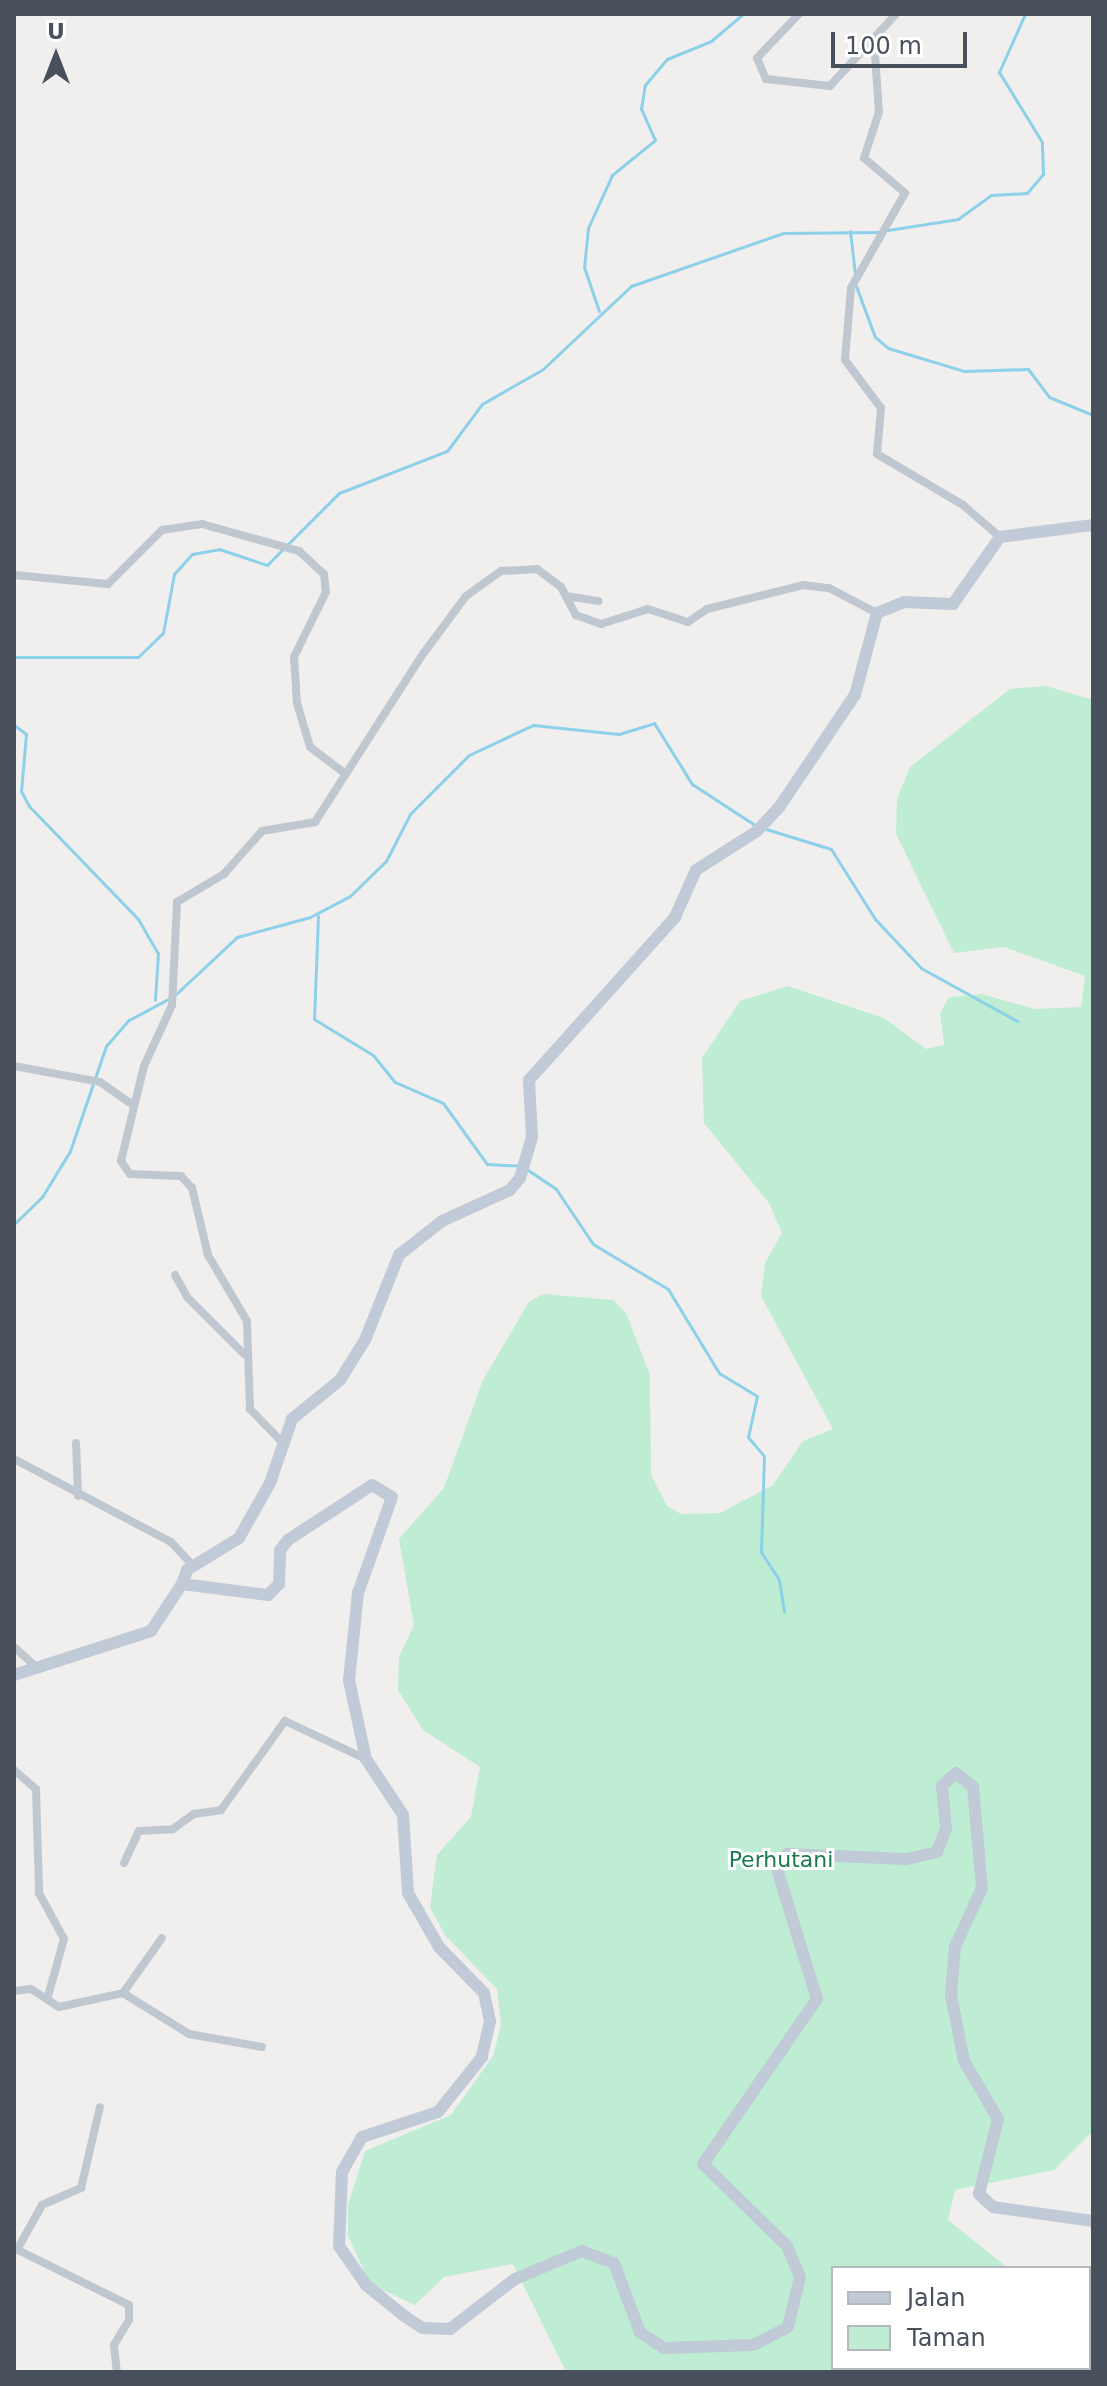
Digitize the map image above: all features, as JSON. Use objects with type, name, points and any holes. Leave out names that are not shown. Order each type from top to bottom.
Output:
[{"type":"main road","points":[[14,1675],[34,1665],[151,1631],[193,1566],[239,1538],[297,1411],[329,1392],[365,1340],[399,1255],[442,1221],[510,1190],[520,1178],[527,1163],[526,1089],[534,1071],[568,1043],[675,917],[696,870],[761,828],[855,695],[877,613],[904,602],[953,604],[1000,537],[1093,525]]},
{"type":"main road","points":[[182,1584],[268,1595],[279,1584],[280,1550],[288,1540],[372,1485],[388,1491],[392,1509],[370,1541],[348,1652],[366,1759],[403,1815],[405,1872],[417,1912],[484,1993],[490,2021],[482,2057],[438,2112],[362,2137],[342,2172],[339,2246],[366,2285],[403,2315],[422,2328],[450,2329],[515,2279],[582,2251],[614,2263],[640,2332],[664,2348],[753,2345],[788,2327],[800,2292],[787,2246],[703,2164],[817,1999],[776,1866],[787,1854],[907,1859],[937,1852],[946,1829],[942,1786],[956,1773],[973,1787],[982,1888],[955,1947],[951,1995],[964,2061],[998,2119],[979,2194],[993,2207],[1093,2221]]},
{"type":"street","points":[[799,14],[757,58],[766,79],[830,86],[896,14]]},
{"type":"street","points":[[874,39],[879,112],[864,158],[903,187],[890,227],[856,278],[845,360],[881,408],[874,450],[1000,537]]},
{"type":"street","points":[[14,575],[108,584],[123,576],[150,540],[176,526],[202,524],[299,551],[324,574],[326,592],[294,657],[297,703],[310,747],[343,772]]},
{"type":"street","points":[[284,1444],[250,1409],[244,1354],[247,1321],[208,1255],[187,1180],[138,1177],[123,1169],[133,1105],[172,1005],[177,902],[224,874],[262,831],[315,822],[343,772],[483,580],[525,566],[551,577],[576,615],[601,624],[648,609],[688,622],[707,609],[803,585],[829,588],[877,613]]},
{"type":"street","points":[[566,596],[599,601]]},
{"type":"street","points":[[14,1066],[100,1082],[133,1105]]},
{"type":"street","points":[[175,1275],[187,1297],[244,1354]]},
{"type":"street","points":[[76,1443],[78,1496]]},
{"type":"street","points":[[14,1459],[78,1496],[171,1542],[193,1566]]},
{"type":"street","points":[[14,1647],[34,1665]]},
{"type":"street","points":[[124,1863],[139,1831],[173,1829],[194,1814],[221,1810],[285,1721],[366,1759]]},
{"type":"street","points":[[14,1770],[36,1789],[43,1851],[39,1893],[64,1939],[47,2000]]},
{"type":"street","points":[[14,1991],[31,1989],[47,2000],[67,2006],[123,1993],[162,1938]]},
{"type":"street","points":[[123,1993],[189,2034],[262,2047]]},
{"type":"street","points":[[100,2107],[81,2188],[42,2205],[16,2249],[129,2305],[129,2320],[114,2345],[117,2372]]},
{"type":"green space","name":"Perhutani","points":[[1046,686],[1093,700],[1093,2131],[1054,2170],[955,2190],[948,2220],[1006,2266],[831,2266],[831,2370],[1078,2372],[566,2372],[513,2264],[444,2277],[415,2305],[370,2284],[348,2236],[348,2205],[365,2151],[451,2115],[493,2056],[501,2025],[497,1989],[445,1935],[430,1907],[437,1855],[471,1817],[480,1767],[423,1730],[398,1690],[399,1657],[414,1625],[399,1539],[444,1488],[483,1380],[529,1302],[543,1294],[613,1300],[626,1313],[650,1375],[651,1475],[667,1506],[681,1514],[720,1513],[773,1485],[803,1441],[833,1429],[761,1296],[765,1263],[782,1233],[769,1203],[704,1123],[702,1058],[740,1001],[788,986],[884,1018],[926,1049],[944,1045],[940,1013],[949,997],[982,994],[1034,1009],[1081,1007],[1085,976],[1004,947],[954,953],[896,834],[897,799],[910,767],[1010,689]]},
{"type":"waterway","points":[[599,311],[584,267],[588,228],[612,175],[655,140],[641,109],[645,85],[667,59],[711,41],[743,14]]},
{"type":"waterway","points":[[888,230],[958,219],[991,195],[1027,193],[1043,174],[1042,142],[999,72],[1025,14]]},
{"type":"waterway","points":[[850,231],[855,274]]},
{"type":"waterway","points":[[14,657],[138,657],[163,633],[174,574],[192,554],[219,549],[267,565],[339,493],[447,451],[482,404],[543,369],[631,286],[783,233],[881,232]]},
{"type":"waterway","points":[[856,286],[875,337],[888,348],[964,371],[1028,369],[1049,397],[1093,415]]},
{"type":"waterway","points":[[176,994],[237,937],[310,917],[350,896],[386,861],[410,814],[469,755],[533,725],[619,734],[654,723],[692,784],[755,825]]},
{"type":"waterway","points":[[14,725],[26,734],[21,791],[29,806],[138,919],[158,953],[155,1000]]},
{"type":"waterway","points":[[766,829],[831,849],[875,919],[921,968],[1017,1021]]},
{"type":"waterway","points":[[318,916],[314,1019],[373,1055],[395,1082],[443,1103],[487,1164],[521,1166]]},
{"type":"waterway","points":[[14,1224],[42,1197],[70,1151],[106,1046],[129,1020],[170,998]]},
{"type":"waterway","points":[[528,1170],[556,1189],[593,1244],[668,1289],[719,1373],[757,1396],[748,1437],[764,1456],[761,1552],[779,1580],[784,1612]]}]
